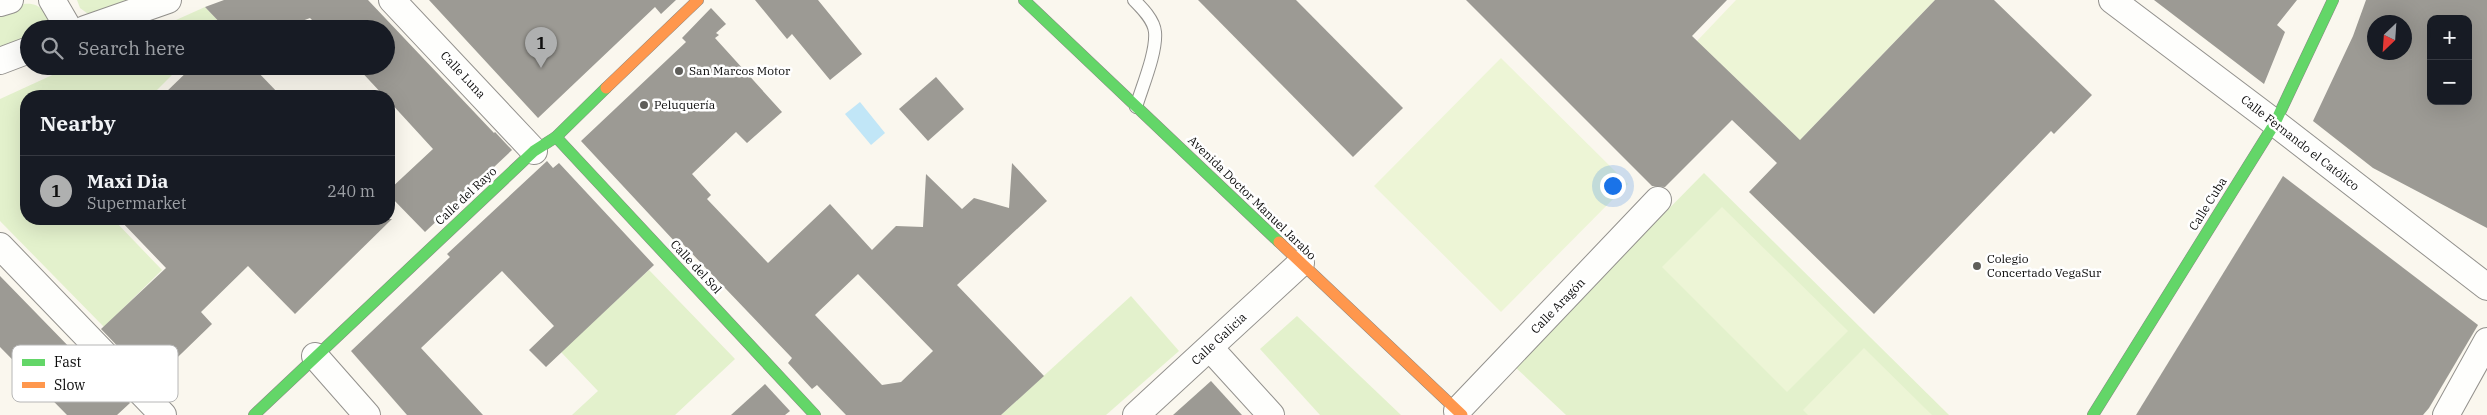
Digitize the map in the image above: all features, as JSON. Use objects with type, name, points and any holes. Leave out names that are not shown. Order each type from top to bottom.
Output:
[{"type":"street","points":[[0,3],[10,0]]},
{"type":"street","points":[[52,0],[64,20]]},
{"type":"street","points":[[111,20],[168,0]]},
{"type":"street","name":"Calle Luna","points":[[392,0],[534,150]]},
{"type":"street","name":"Calle del Rayo","points":[[254,415],[534,150],[556,137],[698,0]]},
{"type":"street","name":"Avenida Doctor Manuel Jarabo","points":[[1024,0],[1460,413]]},
{"type":"street","name":"Calle Fernando el Católico","points":[[2112,0],[2275,123],[2487,288]]},
{"type":"street","name":"Calle Cuba","points":[[2094,415],[2275,123],[2333,0]]},
{"type":"street","points":[[0,61],[20,53]]},
{"type":"street","name":"Calle del Sol","points":[[556,137],[815,415]]},
{"type":"street","name":"Calle Aragón","points":[[1460,413],[1658,200]]},
{"type":"street","points":[[0,246],[95,345]]},
{"type":"street","name":"Calle Galicia","points":[[1136,415],[1301,263]]},
{"type":"street","points":[[2446,415],[2487,341]]},
{"type":"street","points":[[1210,348],[1272,415]]},
{"type":"street","points":[[315,356],[367,415]]},
{"type":"street","points":[[150,402],[163,415]]},
{"type":"lane","points":[[1134,0],[1144,10],[1155,30],[1154,46],[1136,107]]},
{"type":"green space","points":[[77,0],[148,0],[91,16],[80,8]]},
{"type":"green space","points":[[1736,0],[1935,0],[1800,140],[1697,41]]},
{"type":"green space","points":[[29,4],[43,10],[47,20],[20,20],[20,45],[0,53],[0,12]]},
{"type":"green space","points":[[205,7],[217,20],[176,20]]},
{"type":"green space","points":[[1501,58],[1628,184],[1501,312],[1374,186]]},
{"type":"green space","points":[[52,75],[172,75],[157,90],[20,90],[20,225],[119,225],[162,270],[104,327],[0,221],[0,99]]},
{"type":"green space","points":[[1704,173],[1949,415],[1566,415],[1514,366]]},
{"type":"green space","points":[[1722,207],[1848,331],[1787,392],[1662,267]]},
{"type":"green space","points":[[649,270],[735,359],[675,415],[572,415],[598,391],[561,352]]},
{"type":"green space","points":[[1131,296],[1179,351],[1106,415],[1001,415]]},
{"type":"green space","points":[[1297,316],[1401,415],[1320,415],[1260,349]]},
{"type":"green space","points":[[1864,348],[1932,415],[1808,415],[1803,410]]},
{"type":"water","points":[[860,102],[885,133],[871,145],[845,114]]},
{"type":"building","points":[[224,0],[368,0],[387,20],[312,20],[310,18],[305,20],[217,20],[205,7]]},
{"type":"building","points":[[429,0],[676,0],[661,14],[655,7],[538,118]]},
{"type":"building","points":[[755,0],[818,0],[862,54],[830,80],[792,34],[787,39]]},
{"type":"building","points":[[1198,0],[1296,0],[1403,108],[1353,157]]},
{"type":"building","points":[[1466,0],[1727,0],[1692,36],[1800,140],[1935,0],[1994,0],[2092,95],[2054,134],[2051,131],[1874,314],[1749,192],[1777,163],[1732,120],[1665,187],[1652,186]]},
{"type":"building","points":[[2154,0],[2297,0],[2277,25],[2285,32],[2264,84]]},
{"type":"building","points":[[2366,0],[2487,0],[2487,228],[2373,168],[2313,121],[2353,36]]},
{"type":"building","points":[[711,8],[726,24],[716,33],[719,35],[715,38],[782,112],[747,143],[736,132],[692,174],[711,195],[707,199],[768,263],[830,204],[872,250],[896,226],[923,227],[926,174],[962,209],[974,198],[1009,208],[1012,163],[1047,201],[957,285],[1044,376],[1001,415],[846,415],[817,385],[812,389],[788,363],[792,358],[680,241],[677,244],[581,141],[686,42],[682,38]],"holes":[[[858,274],[933,351],[901,382],[882,385],[815,315]]]},
{"type":"building","points":[[395,28],[512,150],[425,232],[395,201],[395,184],[433,149],[395,108],[395,90],[378,90],[364,75],[395,75]]},
{"type":"building","points":[[184,75],[261,75],[275,90],[168,90]]},
{"type":"building","points":[[936,77],[964,109],[928,141],[899,109]]},
{"type":"building","points":[[547,161],[553,168],[559,163],[654,265],[546,367],[529,350],[554,326],[502,271],[421,348],[483,415],[407,415],[351,351],[450,257],[447,254]]},
{"type":"building","points":[[2283,176],[2478,325],[2429,408],[2423,415],[2136,415]]},
{"type":"building","points":[[125,225],[386,225],[295,314],[248,266],[201,312],[212,324],[178,357],[178,345],[116,345],[101,329],[166,268]]},
{"type":"building","points":[[0,276],[67,345],[12,345],[12,359],[0,347]]},
{"type":"building","points":[[1211,381],[1242,415],[1173,415]]},
{"type":"building","points":[[765,384],[790,411],[785,415],[731,415]]},
{"type":"building","points":[[54,402],[130,403],[117,415],[67,415]]},
{"type":"traffic: fast","points":[[1024,0],[1279,242]]},
{"type":"traffic: fast","points":[[2093,415],[2275,123],[2333,0]]},
{"type":"traffic: fast","points":[[254,415],[534,151],[556,137],[606,88]]},
{"type":"traffic: fast","points":[[556,137],[815,415]]},
{"type":"traffic: slow","points":[[606,88],[698,0]]},
{"type":"traffic: slow","points":[[1279,242],[1462,415]]},
{"type":"place","name":"Maxi Dia","points":[[541,68]]},
{"type":"place","name":"San Marcos Motor","points":[[679,71]]},
{"type":"place","name":"Peluquería","points":[[644,105]]},
{"type":"place","name":"Colegio Concertado VegaSur","points":[[1977,266]]}]
